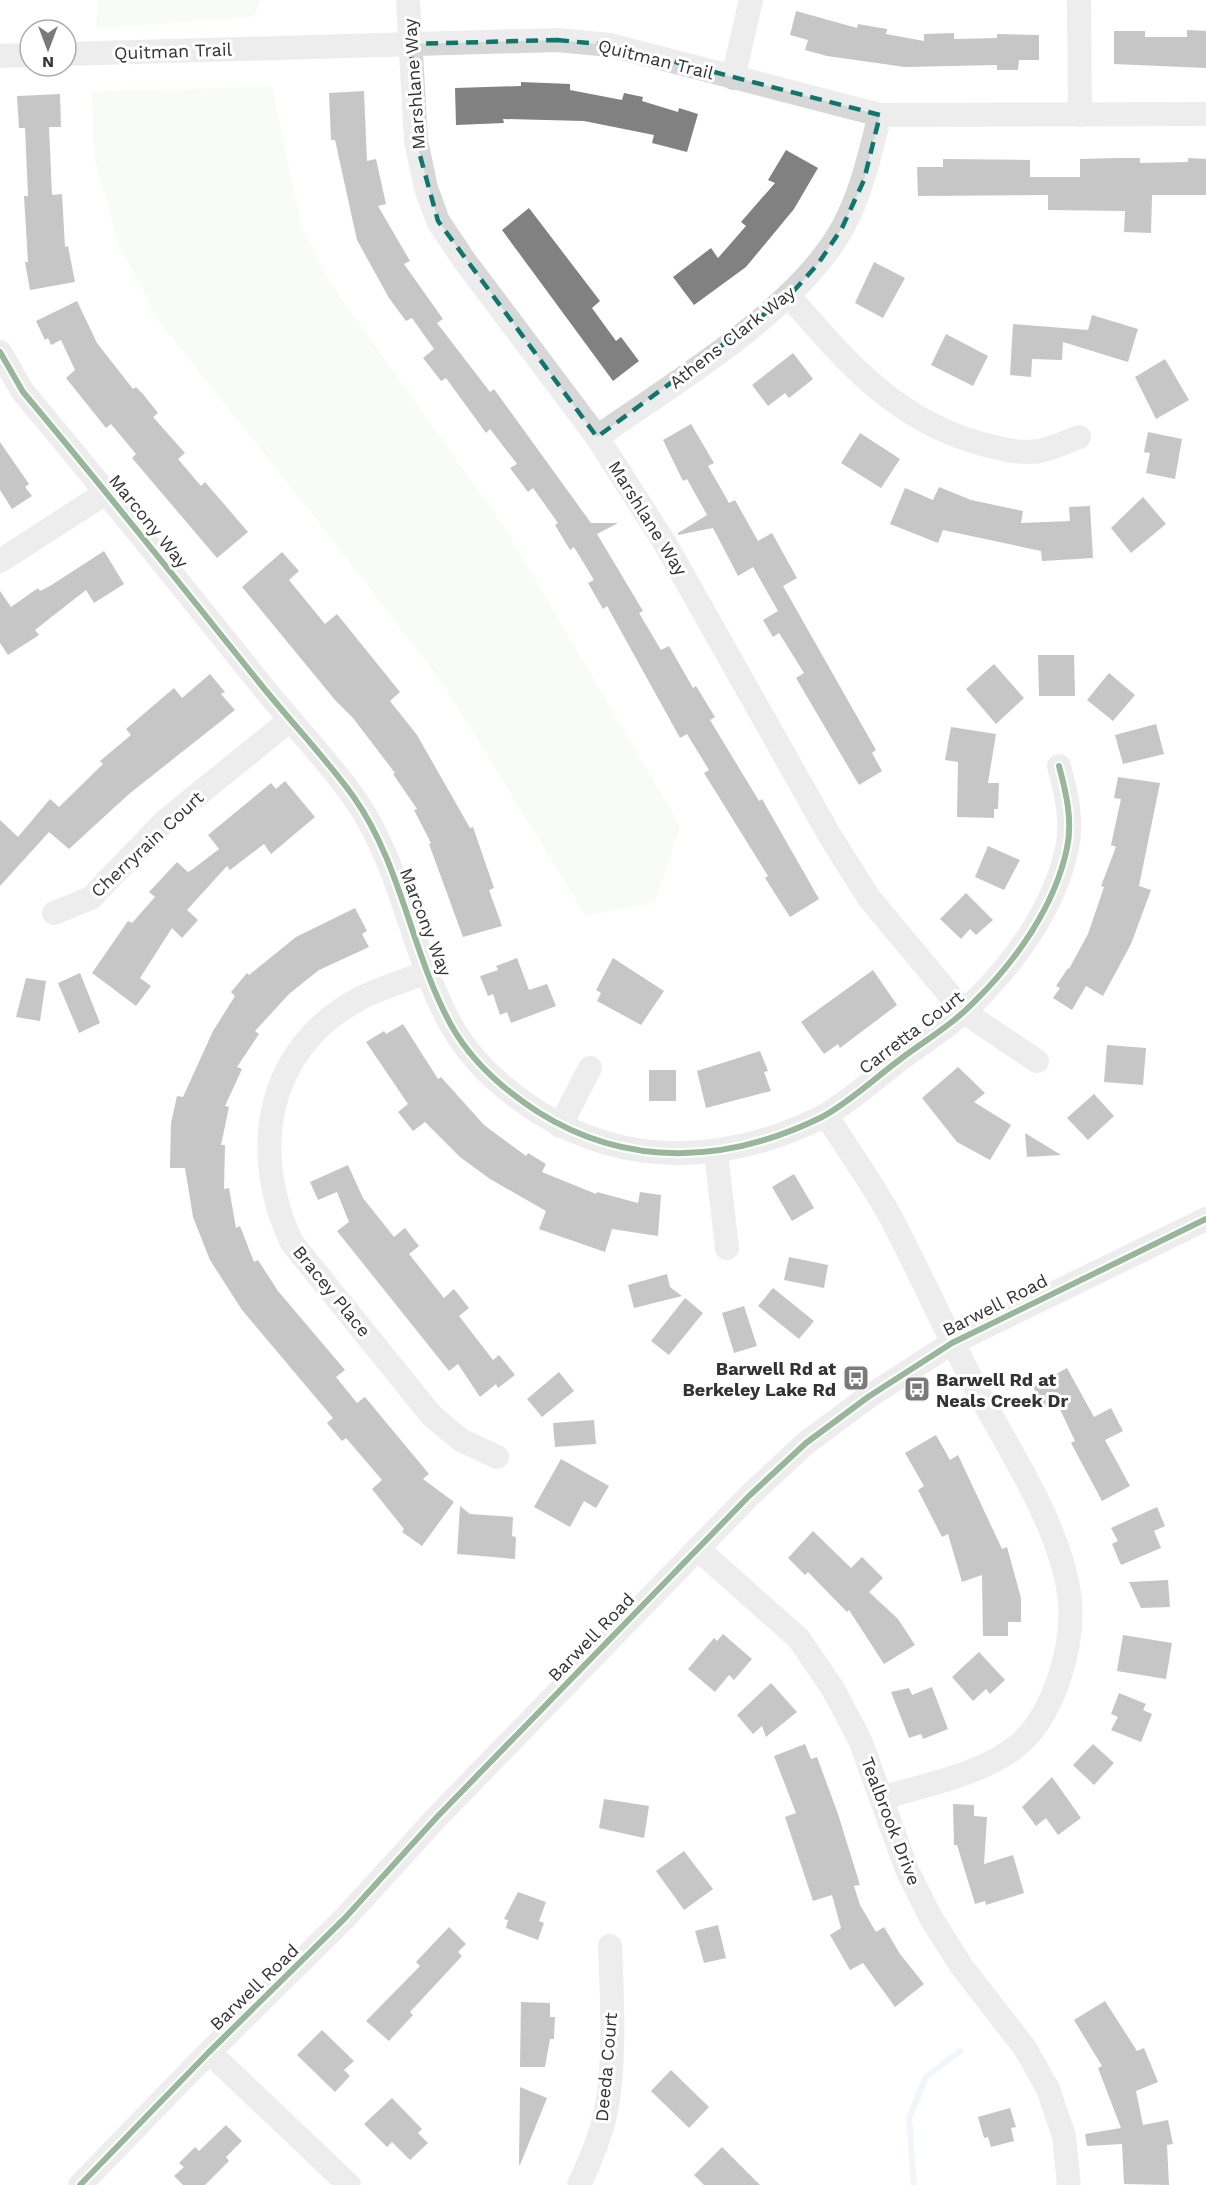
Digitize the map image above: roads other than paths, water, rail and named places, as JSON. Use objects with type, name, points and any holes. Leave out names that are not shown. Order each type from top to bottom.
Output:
[{"type":"street","name":"Marshlane Way","points":[[408,0],[416,141],[426,188],[438,221],[464,260],[597,437],[666,545],[830,836],[869,898],[964,1012],[1037,1060]]},
{"type":"street","points":[[733,78],[751,0]]},
{"type":"street","points":[[1079,0],[1080,115]]},
{"type":"street","name":"Quitman Trail","points":[[78,54],[556,40],[610,45],[880,115],[1206,114]]},
{"type":"street","points":[[0,56],[18,55]]},
{"type":"street","name":"Athens Clark Way","points":[[597,437],[705,362],[789,296],[818,264],[842,228],[864,180],[880,115]]},
{"type":"street","points":[[789,296],[858,373],[918,418],[959,438],[1012,452],[1041,451],[1079,437]]},
{"type":"street","name":"Marcony Way","points":[[0,352],[23,392],[107,492],[354,798],[395,880],[427,972],[452,1027],[480,1064],[511,1094],[560,1126],[593,1139],[641,1151],[679,1155],[716,1153],[775,1137],[826,1115]]},
{"type":"street","points":[[0,561],[107,492]]},
{"type":"street","name":"Cherryrain Court","points":[[54,913],[91,898],[165,821],[290,720]]},
{"type":"street","name":"Carretta Court","points":[[826,1115],[964,1012],[999,977],[1026,939],[1050,896],[1067,847],[1069,813],[1059,766]]},
{"type":"street","name":"Bracey Place","points":[[427,972],[360,999],[316,1031],[298,1051],[284,1077],[273,1112],[269,1134],[273,1188],[279,1215],[292,1243],[432,1416],[461,1440],[497,1457]]},
{"type":"street","points":[[560,1126],[590,1068]]},
{"type":"street","points":[[826,1115],[889,1214],[952,1343],[1045,1516],[1062,1556],[1070,1596],[1063,1671],[1052,1698],[1036,1724],[1018,1746],[990,1763],[882,1798]]},
{"type":"street","points":[[716,1153],[727,1248]]},
{"type":"street","name":"Barwell Road","points":[[80,2185],[209,2052],[345,1918],[437,1817],[698,1549],[806,1443],[868,1398],[952,1343],[1206,1219]]},
{"type":"street","name":"Tealbrook Drive","points":[[698,1549],[799,1639],[833,1689],[860,1740],[907,1870],[931,1918],[962,1967],[1025,2048],[1048,2089],[1064,2136],[1069,2185]]},
{"type":"street","name":"Deeda Court","points":[[579,2185],[594,2153],[605,2114],[612,2003],[610,1946]]},
{"type":"street","points":[[209,2052],[349,2185]]},
{"type":"waterway","points":[[914,2185],[909,2118],[926,2077],[960,2051]]},
{"type":"place","name":"Barwell Rd at Berkeley Lake Rd","points":[[856,1378]]},
{"type":"place","name":"Barwell Rd at Neals Creek Dr","points":[[917,1389]]}]
